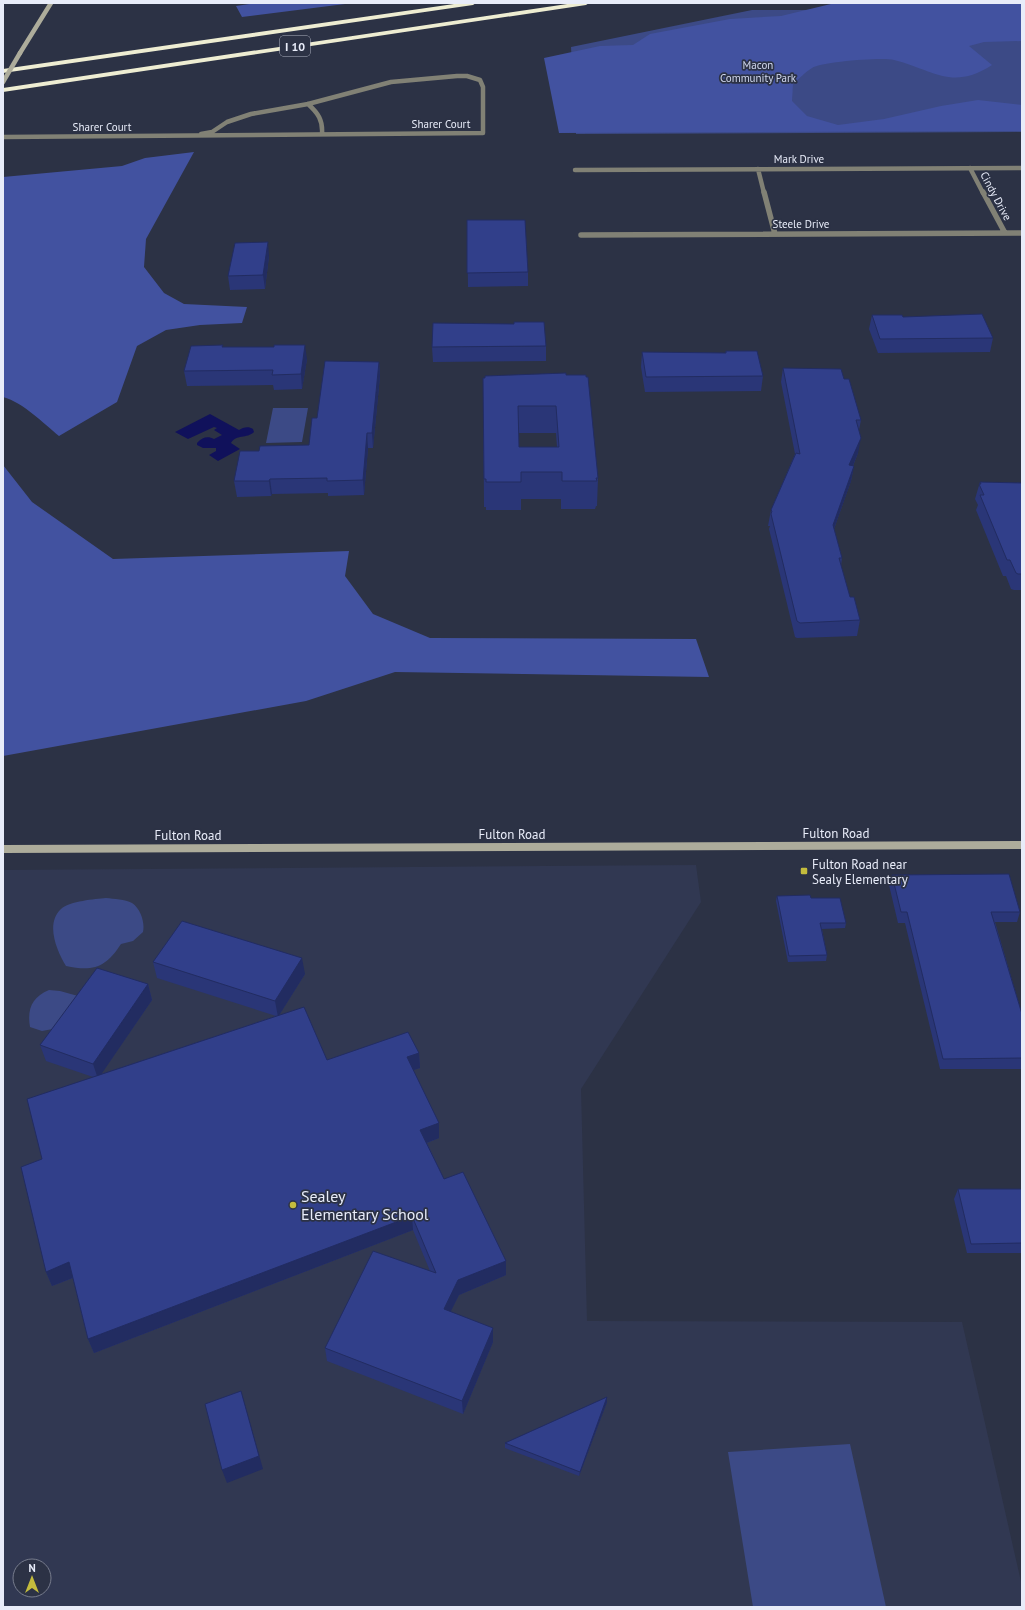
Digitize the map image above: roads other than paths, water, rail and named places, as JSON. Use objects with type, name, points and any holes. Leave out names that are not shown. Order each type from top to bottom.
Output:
[{"type":"highway","name":"I 10","points":[[3,71],[473,3]]},
{"type":"highway","name":"I 10","points":[[3,90],[586,3]]},
{"type":"street","points":[[3,82],[51,3]]},
{"type":"street","name":"Sharer Court","points":[[3,137],[201,134],[483,133],[482,83],[476,78],[457,76],[404,80],[363,88],[308,104],[251,114],[227,122],[212,132],[201,134]]},
{"type":"street","points":[[308,104],[321,117],[323,125],[322,134]]},
{"type":"street","name":"Cindy Drive","points":[[970,168],[1005,234]]},
{"type":"street","name":"Mark Drive","points":[[575,170],[1022,168]]},
{"type":"street","points":[[758,169],[775,234]]},
{"type":"street","name":"Steele Drive","points":[[581,235],[1022,233]]},
{"type":"street","name":"Fulton Road","points":[[3,849],[1022,845]]},
{"type":"place","name":"Fulton Road near Sealy Elementary","points":[[804,871]]},
{"type":"place","name":"Sealey Elementary School","points":[[293,1205]]},
{"type":"park label","name":"Macon Community Park","points":[[758,71]]}]
